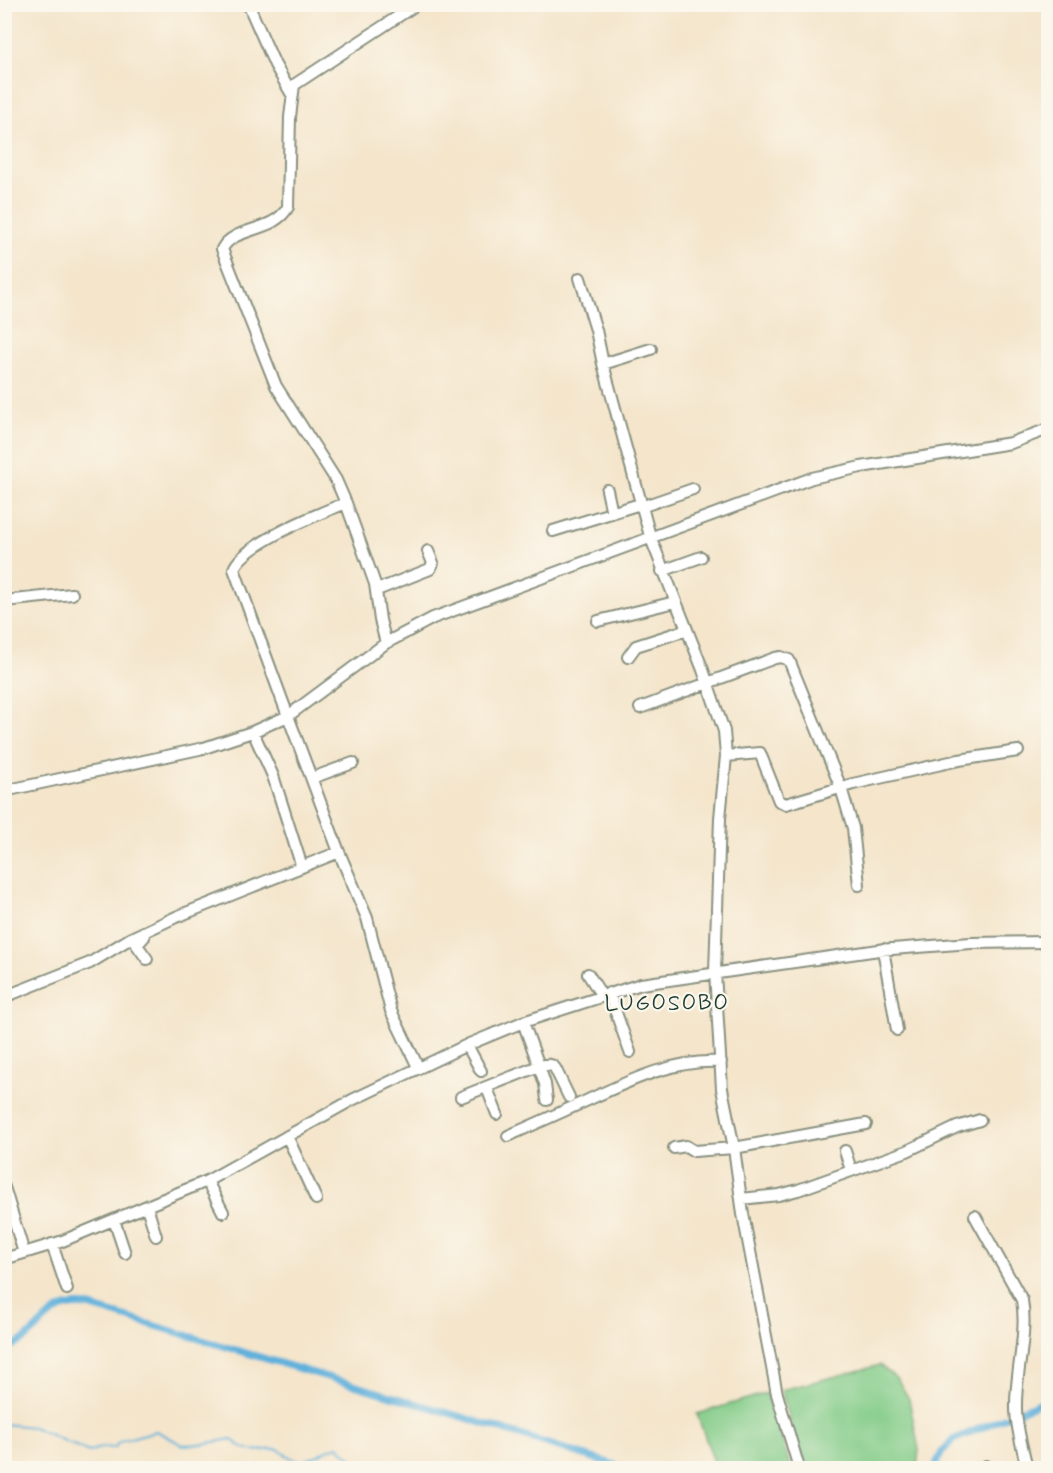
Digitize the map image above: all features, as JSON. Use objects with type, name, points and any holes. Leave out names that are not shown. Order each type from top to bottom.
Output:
[{"type":"street","points":[[248,4],[275,65],[291,93]]},
{"type":"street","points":[[386,643],[380,620],[377,590],[346,503],[336,480],[276,386],[222,254],[223,245],[233,238],[279,219],[288,207],[291,93],[294,85],[417,4]]},
{"type":"street","points":[[580,278],[596,330],[603,364],[650,536],[724,730],[726,756],[720,818],[715,972],[722,1089],[777,1394],[799,1468]]},
{"type":"street","points":[[603,364],[651,349]]},
{"type":"street","points":[[4,791],[204,748],[253,732],[288,716],[386,643],[433,618],[812,478],[861,467],[1011,443],[1048,429]]},
{"type":"street","points":[[554,531],[693,489]]},
{"type":"street","points":[[607,490],[612,513]]},
{"type":"street","points":[[346,503],[293,525],[239,559],[234,569],[339,852],[367,918],[391,1011],[418,1067]]},
{"type":"street","points":[[377,590],[430,569],[433,563],[428,551]]},
{"type":"street","points":[[662,571],[701,557]]},
{"type":"street","points":[[4,601],[72,594]]},
{"type":"street","points":[[598,621],[675,602]]},
{"type":"street","points":[[628,657],[632,649],[641,644],[686,630]]},
{"type":"street","points":[[640,708],[775,658],[781,657],[789,660],[841,788],[853,828],[859,885]]},
{"type":"street","points":[[253,732],[273,776],[302,867]]},
{"type":"street","points":[[726,756],[760,753],[779,801],[786,804],[841,788],[958,760],[1018,751]]},
{"type":"street","points":[[312,778],[353,763]]},
{"type":"street","points":[[4,997],[90,963],[142,933],[176,917],[339,852]]},
{"type":"street","points":[[142,933],[144,937],[137,945],[147,959]]},
{"type":"street","points":[[4,1259],[52,1244],[207,1181],[352,1100],[418,1067],[523,1022],[605,994],[640,984],[883,949],[970,943],[1048,942]]},
{"type":"street","points":[[883,949],[892,1012],[897,1030]]},
{"type":"street","points":[[588,974],[605,994],[630,1052]]},
{"type":"street","points":[[523,1022],[545,1084],[547,1100]]},
{"type":"street","points":[[467,1045],[481,1071]]},
{"type":"street","points":[[508,1136],[634,1079],[670,1066],[693,1062],[721,1062]]},
{"type":"street","points":[[461,1097],[539,1066],[554,1066],[569,1097]]},
{"type":"street","points":[[488,1088],[497,1114]]},
{"type":"street","points":[[741,1198],[779,1195],[798,1190],[906,1151],[957,1127],[980,1120]]},
{"type":"street","points":[[674,1148],[686,1146],[694,1151],[734,1148],[866,1124]]},
{"type":"street","points":[[287,1136],[316,1199]]},
{"type":"street","points":[[845,1151],[851,1170]]},
{"type":"street","points":[[207,1181],[223,1212]]},
{"type":"street","points":[[4,1187],[24,1253]]},
{"type":"street","points":[[147,1207],[156,1236]]},
{"type":"street","points":[[975,1216],[1022,1300],[1024,1308],[1016,1412],[1026,1468]]},
{"type":"street","points":[[114,1220],[124,1254]]},
{"type":"street","points":[[52,1244],[67,1289]]},
{"type":"green space","points":[[880,1365],[898,1380],[909,1399],[919,1450],[917,1468],[805,1468],[781,1390]]},
{"type":"green space","points":[[767,1393],[791,1468],[716,1468],[697,1414]]},
{"type":"waterway","points":[[4,1348],[27,1338],[60,1309],[88,1306],[625,1468]]},
{"type":"waterway","points":[[934,1468],[942,1452],[953,1440],[1048,1399]]},
{"type":"waterway","points":[[4,1424],[33,1427],[89,1452],[101,1447],[114,1448],[120,1441],[156,1431],[183,1445],[231,1439],[248,1449],[278,1449],[296,1460],[309,1459],[338,1446],[354,1461],[379,1462],[386,1468]]},
{"type":"district","name":"LUGOSOBO","points":[[667,1002]]}]
